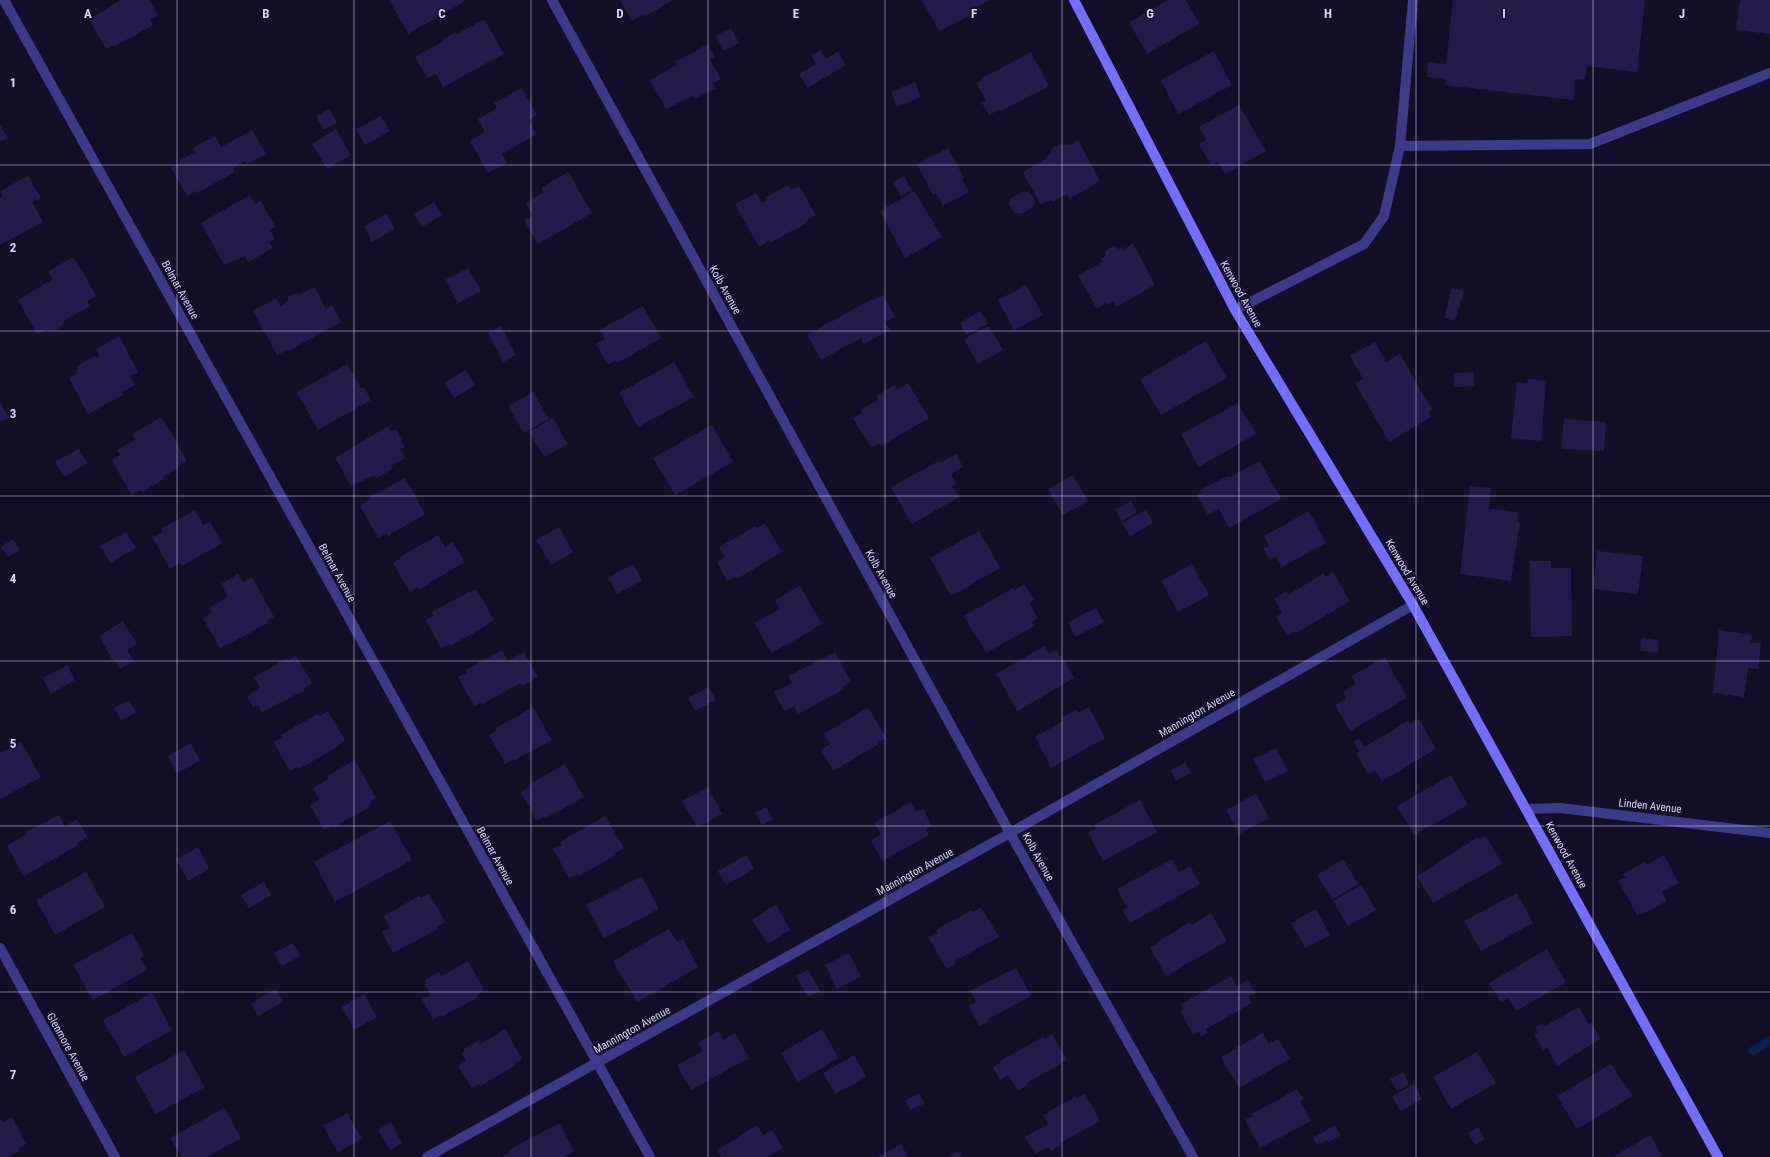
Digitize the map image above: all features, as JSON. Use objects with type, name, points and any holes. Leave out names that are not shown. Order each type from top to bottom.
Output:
[{"type":"main road","name":"Kenwood Avenue","points":[[1074,0],[1235,310],[1413,605],[1718,1157]]},
{"type":"street","name":"Belmar Avenue","points":[[4,0],[650,1157]]},
{"type":"street","name":"Kolb Avenue","points":[[552,0],[1010,833],[1193,1157]]},
{"type":"street","points":[[1235,310],[1364,244],[1384,216],[1400,146],[1413,0]]},
{"type":"street","points":[[1400,146],[1590,144],[1770,73]]},
{"type":"street","name":"Mannington Avenue","points":[[427,1157],[1010,833],[1413,605]]},
{"type":"street","name":"Linden Avenue","points":[[1526,809],[1560,808],[1770,833]]},
{"type":"street","name":"Glenmore Avenue","points":[[0,948],[115,1157]]},
{"type":"building","points":[[121,0],[150,0],[158,15],[150,19],[153,25],[115,46],[114,45],[106,49],[89,19]]},
{"type":"building","points":[[389,0],[465,0],[463,1],[464,2],[408,34]]},
{"type":"building","points":[[620,0],[674,0],[644,17],[642,15],[632,21]]},
{"type":"building","points":[[922,0],[990,0],[971,10],[973,14],[939,31]]},
{"type":"building","points":[[1168,0],[1186,0],[1199,24],[1147,54],[1129,22]]},
{"type":"building","points":[[1453,0],[1645,0],[1637,72],[1587,66],[1585,80],[1575,79],[1573,100],[1445,85],[1446,79],[1427,77],[1428,62],[1446,64]]},
{"type":"building","points":[[1740,0],[1770,0],[1770,34],[1736,30]]},
{"type":"building","points":[[484,19],[504,54],[443,87],[436,74],[427,78],[415,57],[443,41],[443,39],[456,32],[457,34]]},
{"type":"building","points":[[731,28],[739,43],[723,51],[715,36]]},
{"type":"building","points":[[708,44],[715,57],[710,60],[721,79],[713,83],[716,88],[695,99],[693,96],[666,109],[650,80],[677,65],[675,62]]},
{"type":"building","points":[[821,50],[826,59],[838,51],[846,65],[807,88],[799,74],[816,64],[811,55]]},
{"type":"building","points":[[1214,51],[1232,85],[1178,114],[1161,80]]},
{"type":"building","points":[[1031,52],[1049,86],[1001,111],[1000,109],[989,115],[982,103],[986,101],[976,83]]},
{"type":"building","points":[[915,82],[921,97],[897,107],[891,92]]},
{"type":"building","points":[[522,88],[537,115],[529,120],[536,134],[502,154],[507,163],[488,173],[470,141],[485,132],[478,119],[497,108],[494,103]]},
{"type":"building","points":[[1239,105],[1266,151],[1225,174],[1218,162],[1211,165],[1199,144],[1206,140],[1199,127]]},
{"type":"building","points":[[329,109],[337,123],[323,130],[316,116]]},
{"type":"building","points":[[381,116],[390,131],[365,145],[356,129]]},
{"type":"building","points":[[0,125],[8,138],[0,142]]},
{"type":"building","points":[[336,129],[351,155],[327,169],[312,144]]},
{"type":"building","points":[[252,130],[266,154],[247,164],[245,161],[233,168],[235,172],[197,193],[196,191],[187,196],[171,168],[180,163],[179,161],[195,152],[193,148],[215,136],[221,147]]},
{"type":"building","points":[[1078,140],[1100,181],[1070,199],[1067,194],[1052,202],[1051,200],[1041,205],[1023,172],[1047,158],[1046,156],[1050,154],[1052,148],[1059,144],[1069,145]]},
{"type":"building","points":[[948,148],[964,178],[962,179],[969,192],[943,206],[936,193],[933,195],[917,164]]},
{"type":"building","points":[[568,172],[592,213],[538,244],[524,220],[533,215],[525,203],[544,192],[541,188]]},
{"type":"building","points":[[28,176],[41,198],[32,202],[43,222],[0,245],[0,198],[3,197],[0,191]]},
{"type":"building","points":[[904,176],[911,190],[901,196],[893,182]]},
{"type":"building","points":[[788,185],[791,190],[799,186],[816,215],[807,220],[808,222],[770,243],[769,240],[759,247],[735,204],[756,193],[762,203],[768,200],[766,197]]},
{"type":"building","points":[[914,191],[942,237],[905,258],[880,211]]},
{"type":"building","points":[[1024,191],[1030,193],[1035,201],[1033,207],[1021,214],[1014,212],[1009,204],[1011,198]]},
{"type":"building","points":[[250,195],[255,204],[261,201],[276,227],[270,230],[275,239],[269,242],[273,248],[248,262],[245,256],[224,265],[201,223]]},
{"type":"building","points":[[434,202],[442,215],[422,227],[414,214]]},
{"type":"building","points":[[387,214],[395,229],[372,242],[364,226]]},
{"type":"building","points":[[1133,243],[1155,285],[1116,307],[1113,302],[1107,305],[1106,303],[1097,309],[1078,275],[1103,262],[1101,259],[1105,257],[1105,251],[1113,246],[1119,249],[1123,247],[1123,250]]},
{"type":"building","points":[[74,257],[96,296],[87,301],[90,306],[65,320],[63,325],[54,331],[45,330],[37,334],[18,300],[53,279],[48,271]]},
{"type":"building","points":[[468,268],[481,291],[458,303],[445,280]]},
{"type":"building","points":[[1026,285],[1043,315],[1014,330],[998,300]]},
{"type":"building","points":[[314,287],[326,309],[332,305],[341,322],[286,352],[285,351],[277,355],[253,311],[276,298],[280,306],[287,302],[288,297],[295,293],[300,294]]},
{"type":"building","points":[[1452,288],[1464,291],[1455,321],[1444,318]]},
{"type":"building","points":[[883,295],[895,317],[885,322],[890,330],[864,344],[861,338],[821,360],[807,335],[872,299],[873,300]]},
{"type":"building","points":[[643,306],[661,338],[617,363],[616,360],[608,364],[596,344],[605,339],[600,330]]},
{"type":"building","points":[[981,311],[988,324],[966,335],[960,323]]},
{"type":"building","points":[[501,326],[516,355],[503,362],[488,333]]},
{"type":"building","points":[[989,326],[1003,350],[978,364],[964,339]]},
{"type":"building","points":[[119,336],[138,372],[130,376],[135,385],[122,392],[123,395],[88,414],[69,378],[77,374],[76,371],[78,369],[76,366],[95,356],[97,359],[100,357],[96,349]]},
{"type":"building","points":[[1206,341],[1227,378],[1161,415],[1140,379]]},
{"type":"building","points":[[1375,342],[1386,362],[1400,354],[1432,410],[1428,412],[1431,417],[1389,442],[1355,383],[1363,379],[1350,356]]},
{"type":"building","points":[[674,362],[694,397],[638,427],[619,393]]},
{"type":"building","points":[[347,364],[361,388],[364,387],[371,400],[318,430],[297,392]]},
{"type":"building","points":[[466,369],[475,385],[454,398],[444,383]]},
{"type":"building","points":[[1474,372],[1474,386],[1454,387],[1454,373]]},
{"type":"building","points":[[1528,379],[1546,381],[1541,441],[1511,438],[1517,382],[1527,383]]},
{"type":"building","points":[[908,383],[929,418],[881,446],[879,443],[871,448],[853,418],[862,413],[860,410],[878,400],[876,396],[894,385],[897,390]]},
{"type":"building","points":[[533,392],[549,419],[524,433],[508,406]]},
{"type":"building","points":[[0,402],[9,418],[0,422]]},
{"type":"building","points":[[1238,403],[1256,434],[1199,467],[1181,434]]},
{"type":"building","points":[[162,417],[187,461],[163,477],[164,479],[142,492],[141,490],[131,495],[112,460],[120,455],[117,450],[135,440],[132,434]]},
{"type":"building","points":[[553,418],[568,444],[544,457],[529,432]]},
{"type":"building","points":[[1564,419],[1606,422],[1604,451],[1561,449]]},
{"type":"building","points":[[712,425],[733,462],[675,495],[653,458]]},
{"type":"building","points":[[388,426],[391,432],[396,429],[405,447],[400,449],[405,458],[391,466],[392,469],[376,478],[375,475],[351,486],[335,458]]},
{"type":"building","points":[[78,449],[87,463],[65,477],[55,462]]},
{"type":"building","points":[[956,454],[963,467],[951,474],[956,484],[953,486],[959,497],[912,524],[891,487],[939,461],[940,463]]},
{"type":"building","points":[[1260,461],[1281,499],[1229,528],[1219,509],[1208,515],[1197,495],[1201,493],[1200,490],[1228,476],[1230,477]]},
{"type":"building","points":[[1073,475],[1088,501],[1063,515],[1048,489]]},
{"type":"building","points":[[405,478],[425,514],[388,536],[387,533],[378,538],[360,506],[369,500],[368,498]]},
{"type":"building","points":[[1470,486],[1491,488],[1489,509],[1518,512],[1517,521],[1520,522],[1511,581],[1460,574]]},
{"type":"building","points":[[1131,501],[1137,512],[1122,521],[1115,510]]},
{"type":"building","points":[[195,510],[203,525],[210,522],[222,543],[182,566],[180,563],[170,569],[153,538],[163,532],[161,529]]},
{"type":"building","points":[[1146,510],[1153,523],[1130,536],[1122,523]]},
{"type":"building","points":[[1309,511],[1326,543],[1282,567],[1276,556],[1270,560],[1263,548],[1269,546],[1264,536]]},
{"type":"building","points":[[765,523],[782,552],[737,579],[735,577],[727,581],[717,562],[725,557],[719,547],[756,526],[757,528]]},
{"type":"building","points":[[559,527],[573,552],[551,565],[536,540]]},
{"type":"building","points":[[979,531],[1000,568],[951,596],[930,558]]},
{"type":"building","points":[[126,532],[136,548],[110,563],[100,546]]},
{"type":"building","points":[[438,535],[445,547],[453,542],[464,562],[419,590],[418,587],[410,592],[393,563],[401,558],[400,557]]},
{"type":"building","points":[[13,539],[20,550],[8,557],[1,547]]},
{"type":"building","points":[[1597,551],[1643,556],[1638,594],[1593,589]]},
{"type":"building","points":[[1530,561],[1551,561],[1551,568],[1571,568],[1572,636],[1531,637]]},
{"type":"building","points":[[633,564],[642,580],[617,594],[608,578]]},
{"type":"building","points":[[1192,564],[1209,595],[1178,612],[1161,581]]},
{"type":"building","points":[[1333,572],[1350,601],[1296,633],[1295,631],[1288,636],[1276,617],[1282,613],[1274,599],[1286,591],[1288,595],[1324,573],[1325,577]]},
{"type":"building","points":[[238,574],[243,582],[252,577],[274,617],[267,621],[268,623],[220,648],[203,618],[212,613],[209,608],[228,597],[221,584]]},
{"type":"building","points":[[1025,584],[1034,600],[1029,603],[1038,618],[1032,622],[1034,626],[986,653],[964,616],[1013,588],[1015,590]]},
{"type":"building","points":[[800,586],[822,624],[771,653],[754,623],[780,609],[775,600]]},
{"type":"building","points":[[476,589],[494,620],[487,624],[488,625],[450,646],[449,644],[441,648],[426,620],[434,616],[432,612]]},
{"type":"building","points":[[1096,608],[1104,622],[1075,637],[1068,622]]},
{"type":"building","points":[[123,621],[137,645],[127,650],[134,661],[120,669],[114,659],[112,659],[99,636]]},
{"type":"building","points":[[1719,630],[1752,635],[1751,642],[1761,643],[1758,669],[1748,668],[1744,697],[1713,693]]},
{"type":"building","points":[[1641,638],[1659,640],[1658,653],[1640,651]]},
{"type":"building","points":[[1045,646],[1049,654],[1056,650],[1059,656],[1061,655],[1074,678],[1018,711],[996,674]]},
{"type":"building","points":[[502,650],[508,661],[524,652],[538,677],[522,686],[520,683],[483,704],[482,702],[474,706],[458,677],[466,673],[465,670]]},
{"type":"building","points":[[835,652],[851,682],[843,687],[844,689],[798,714],[794,706],[784,711],[774,692],[792,683],[788,676]]},
{"type":"building","points":[[296,656],[312,683],[304,688],[305,690],[262,712],[258,705],[253,707],[247,696],[260,687],[254,677],[287,658],[288,660]]},
{"type":"building","points":[[1385,657],[1407,698],[1350,731],[1335,705],[1346,699],[1343,692],[1356,684],[1351,676]]},
{"type":"building","points":[[67,665],[75,680],[51,694],[43,678]]},
{"type":"building","points":[[709,687],[716,700],[695,711],[688,698]]},
{"type":"building","points":[[129,700],[136,713],[121,720],[114,708]]},
{"type":"building","points":[[533,707],[552,740],[514,761],[513,759],[505,764],[489,735],[497,730],[496,728]]},
{"type":"building","points":[[868,707],[886,738],[879,742],[879,744],[833,771],[821,750],[830,744],[824,734]]},
{"type":"building","points":[[1089,707],[1105,738],[1051,768],[1035,737],[1063,721],[1061,718],[1076,710],[1078,713]]},
{"type":"building","points":[[328,711],[345,741],[299,769],[298,767],[290,771],[273,742],[282,737],[280,735],[318,714],[320,716]]},
{"type":"building","points":[[1419,719],[1436,749],[1382,781],[1375,770],[1368,774],[1356,753],[1359,752],[1353,742],[1359,739],[1364,747],[1408,721],[1410,724]]},
{"type":"building","points":[[21,742],[41,777],[0,799],[0,753]]},
{"type":"building","points":[[191,743],[200,761],[177,773],[168,756]]},
{"type":"building","points":[[1276,748],[1288,771],[1265,782],[1253,759]]},
{"type":"building","points":[[355,760],[376,798],[370,801],[372,804],[369,805],[370,807],[334,827],[333,825],[324,830],[310,805],[319,800],[313,788],[328,779],[327,776]]},
{"type":"building","points":[[1185,762],[1191,773],[1176,781],[1171,770]]},
{"type":"building","points":[[565,764],[584,797],[546,818],[545,816],[537,821],[521,792],[529,787],[528,785]]},
{"type":"building","points":[[1451,775],[1468,805],[1414,835],[1397,806]]},
{"type":"building","points":[[708,787],[722,814],[697,828],[682,801]]},
{"type":"building","points":[[1256,794],[1269,818],[1239,834],[1226,810]]},
{"type":"building","points":[[1140,800],[1157,832],[1103,861],[1088,833],[1096,829],[1094,825]]},
{"type":"building","points":[[911,802],[916,812],[923,809],[932,826],[926,829],[929,835],[882,861],[871,840],[881,834],[874,823]]},
{"type":"building","points":[[766,807],[773,819],[762,825],[755,813]]},
{"type":"building","points":[[59,815],[65,827],[77,819],[87,837],[76,844],[77,846],[24,876],[7,846],[25,835],[24,833]]},
{"type":"building","points":[[605,816],[624,848],[615,853],[616,855],[579,876],[578,874],[569,878],[553,849],[562,845],[560,842]]},
{"type":"building","points":[[390,821],[412,860],[335,902],[314,862]]},
{"type":"building","points":[[1486,836],[1502,864],[1433,903],[1417,876],[1478,837],[1479,839]]},
{"type":"building","points":[[198,847],[209,869],[188,881],[176,859]]},
{"type":"building","points":[[746,855],[754,869],[726,885],[718,871]]},
{"type":"building","points":[[1664,855],[1679,883],[1662,892],[1667,901],[1645,913],[1644,912],[1637,915],[1618,881],[1625,878],[1623,874],[1645,862],[1647,865]]},
{"type":"building","points":[[1172,859],[1179,872],[1190,866],[1200,884],[1130,923],[1122,910],[1127,907],[1117,889]]},
{"type":"building","points":[[1343,859],[1358,884],[1332,900],[1317,875]]},
{"type":"building","points":[[86,872],[105,907],[55,935],[36,900]]},
{"type":"building","points":[[642,876],[659,909],[604,938],[586,905]]},
{"type":"building","points":[[264,882],[271,895],[249,908],[241,895]]},
{"type":"building","points":[[1361,885],[1376,910],[1348,926],[1333,901]]},
{"type":"building","points":[[429,893],[445,922],[437,927],[438,929],[393,953],[382,932],[390,928],[384,916],[419,896],[421,898]]},
{"type":"building","points":[[1517,893],[1533,923],[1481,951],[1464,921]]},
{"type":"building","points":[[776,905],[791,930],[767,944],[752,919]]},
{"type":"building","points":[[981,907],[999,937],[955,961],[956,963],[947,969],[929,938],[938,933],[936,930],[972,910],[973,912]]},
{"type":"building","points":[[1316,909],[1330,935],[1305,948],[1291,923]]},
{"type":"building","points":[[1211,913],[1227,941],[1166,976],[1150,948],[1158,943],[1157,942],[1190,922],[1192,925]]},
{"type":"building","points":[[669,929],[677,942],[683,939],[698,967],[637,1002],[613,961]]},
{"type":"building","points":[[132,933],[144,956],[140,958],[147,970],[93,1000],[73,965]]},
{"type":"building","points":[[293,943],[301,956],[282,966],[274,953]]},
{"type":"building","points":[[1547,949],[1566,982],[1516,1011],[1508,998],[1501,1002],[1489,983]]},
{"type":"building","points":[[849,953],[861,976],[837,989],[825,965]]},
{"type":"building","points":[[468,961],[484,990],[477,994],[478,997],[442,1017],[441,1015],[433,1020],[422,999],[431,995],[425,984],[425,980],[439,972],[441,976]]},
{"type":"building","points":[[1016,968],[1031,996],[988,1019],[989,1021],[979,1026],[969,1006],[976,1002],[970,991]]},
{"type":"building","points":[[808,970],[820,991],[808,997],[796,976]]},
{"type":"building","points":[[1231,976],[1237,986],[1248,980],[1255,993],[1248,996],[1252,1003],[1206,1029],[1208,1032],[1201,1037],[1199,1032],[1193,1035],[1180,1010],[1183,1009],[1181,1004]]},
{"type":"building","points":[[276,989],[283,1002],[258,1016],[251,1003]]},
{"type":"building","points":[[152,993],[172,1030],[124,1057],[103,1020]]},
{"type":"building","points":[[364,994],[377,1017],[354,1030],[342,1007]]},
{"type":"building","points":[[1579,1007],[1589,1024],[1591,1022],[1600,1039],[1557,1066],[1547,1048],[1543,1050],[1534,1034],[1538,1032],[1535,1027],[1543,1023],[1545,1026]]},
{"type":"building","points":[[505,1029],[522,1059],[515,1063],[516,1065],[480,1086],[479,1084],[471,1088],[458,1066],[466,1061],[462,1053],[465,1051],[463,1049],[478,1041],[480,1044]]},
{"type":"building","points":[[822,1029],[839,1058],[798,1082],[781,1053]]},
{"type":"building","points":[[718,1031],[723,1040],[735,1033],[749,1058],[691,1090],[677,1065],[703,1051],[698,1043]]},
{"type":"building","points":[[1262,1033],[1269,1044],[1278,1039],[1290,1059],[1239,1088],[1221,1057]]},
{"type":"building","points":[[1052,1034],[1067,1060],[1027,1083],[1028,1085],[1018,1091],[1008,1075],[1000,1080],[993,1067],[1001,1062],[1000,1061],[1043,1037],[1044,1039]]},
{"type":"building","points":[[184,1050],[205,1087],[156,1114],[135,1077]]},
{"type":"building","points":[[1477,1052],[1496,1083],[1451,1109],[1433,1077]]},
{"type":"building","points":[[854,1055],[866,1077],[835,1094],[823,1073]]},
{"type":"building","points":[[1611,1064],[1633,1096],[1577,1129],[1557,1096]]},
{"type":"building","points":[[1403,1072],[1409,1085],[1397,1091],[1390,1079]]},
{"type":"building","points":[[1414,1084],[1422,1099],[1400,1111],[1392,1096]]},
{"type":"building","points":[[1297,1089],[1303,1099],[1300,1101],[1311,1121],[1260,1148],[1245,1120],[1253,1116],[1252,1114]]},
{"type":"building","points":[[919,1093],[925,1103],[911,1110],[905,1101]]},
{"type":"building","points":[[1085,1094],[1100,1121],[1060,1143],[1061,1145],[1051,1151],[1048,1147],[1035,1154],[1025,1137],[1048,1124],[1043,1115],[1076,1096],[1077,1098]]},
{"type":"building","points":[[224,1108],[241,1138],[207,1157],[181,1157],[170,1138]]},
{"type":"building","points":[[347,1113],[362,1139],[338,1152],[323,1126]]},
{"type":"building","points":[[12,1117],[26,1144],[18,1149],[19,1151],[9,1157],[0,1157],[0,1121],[2,1120],[3,1122]]},
{"type":"building","points":[[391,1122],[402,1143],[390,1151],[378,1130]]},
{"type":"building","points":[[559,1123],[574,1151],[564,1157],[502,1157],[510,1152],[509,1150]]},
{"type":"building","points":[[757,1125],[763,1135],[772,1130],[783,1148],[767,1157],[721,1157],[717,1150]]},
{"type":"building","points":[[1335,1125],[1341,1135],[1328,1142],[1327,1140],[1317,1145],[1313,1138]]},
{"type":"building","points":[[1478,1127],[1485,1139],[1475,1145],[1468,1133]]},
{"type":"building","points":[[1650,1135],[1662,1157],[1613,1157]]},
{"type":"building","points":[[901,1144],[908,1157],[877,1157]]},
{"type":"building","points":[[958,1151],[962,1157],[949,1157]]},
{"type":"waterway","points":[[1753,1051],[1770,1040]]}]
